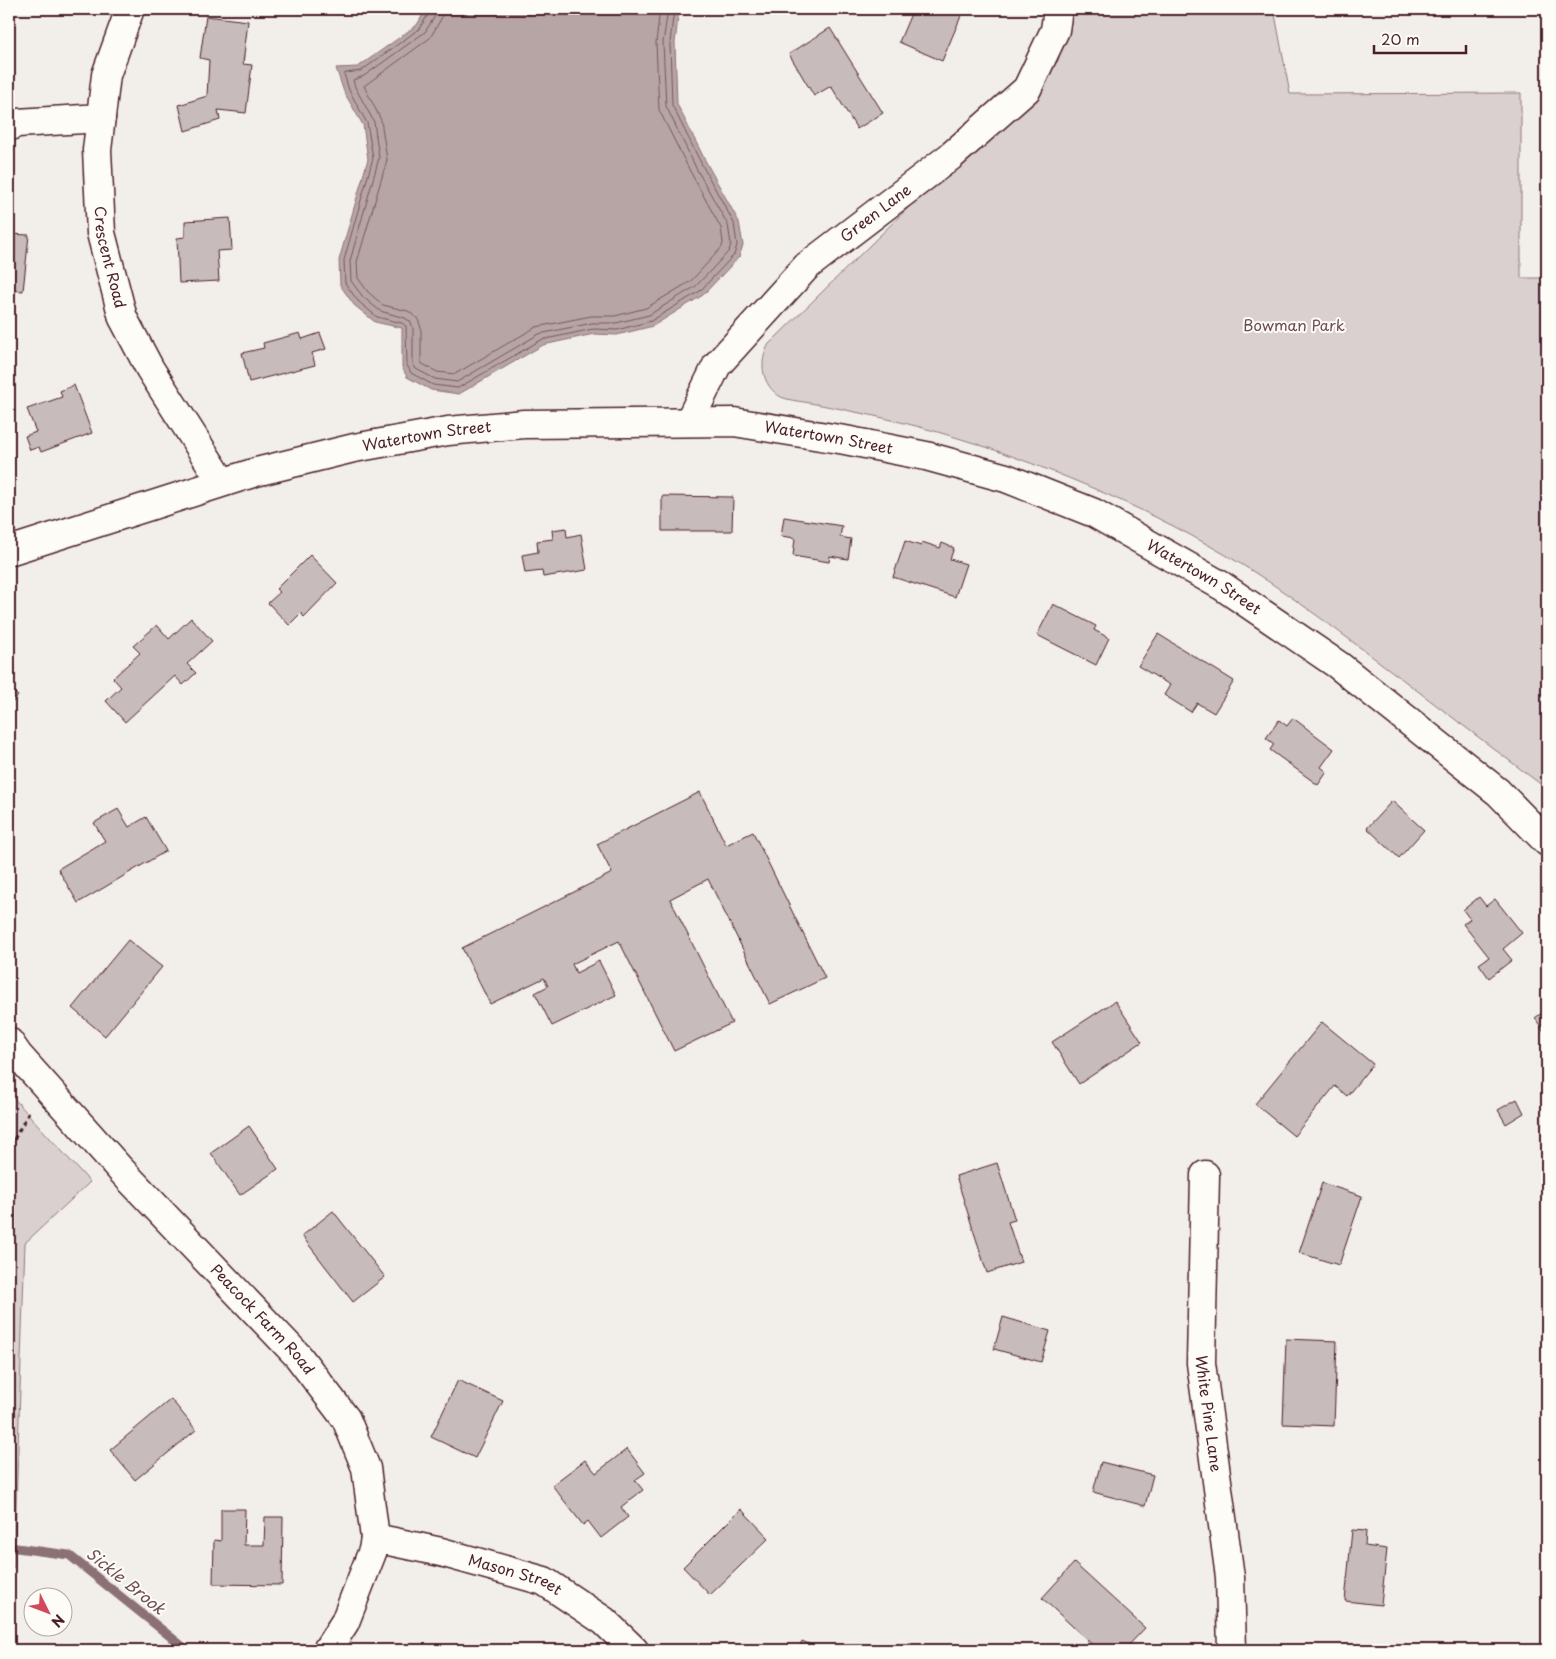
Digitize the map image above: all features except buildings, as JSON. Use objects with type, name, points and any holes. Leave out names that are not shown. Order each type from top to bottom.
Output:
[{"type":"street","name":"Crescent Road","points":[[130,9],[106,75],[97,150],[101,233],[122,318],[150,369],[222,482]]},
{"type":"street","name":"Green Lane","points":[[689,422],[716,365],[807,266],[951,156],[1027,89],[1055,30],[1058,9]]},
{"type":"street","points":[[9,127],[17,123],[101,118]]},
{"type":"street","name":"Watertown Street","points":[[9,551],[222,482],[320,456],[448,431],[524,424],[734,422],[845,440],[926,456],[1006,478],[1094,513],[1222,586],[1338,665],[1498,792],[1547,842]]},
{"type":"street","name":"Peacock Farm Road","points":[[9,1042],[18,1056],[45,1083],[120,1169],[298,1356],[346,1419],[366,1468],[375,1538],[373,1550],[346,1622],[327,1650]]},
{"type":"street","name":"White Pine Lane","points":[[1205,1176],[1201,1364],[1230,1576],[1232,1650]]},
{"type":"street","name":"Mason Street","points":[[375,1538],[441,1552],[544,1581],[604,1621],[634,1650]]},
{"type":"path","points":[[9,1157],[11,1145],[45,1083]]},
{"type":"green space","name":"Bowman Park","points":[[1069,9],[1274,9],[1290,94],[1521,93],[1521,278],[1547,278],[1547,789],[1308,609],[1224,554],[1156,517],[1050,470],[962,439],[901,422],[787,399],[781,397],[770,387],[766,380],[763,366],[769,344],[1058,61]]},
{"type":"green space","points":[[9,1093],[90,1182],[25,1243],[14,1567],[9,1570]]},
{"type":"water","points":[[426,9],[679,9],[675,43],[677,104],[739,222],[743,245],[739,257],[703,295],[653,326],[617,335],[594,334],[543,345],[459,394],[431,390],[407,377],[402,367],[402,328],[375,322],[354,305],[340,285],[339,260],[368,159],[363,125],[344,92],[336,68],[358,67],[417,25]]},
{"type":"waterway","name":"Sickle Brook","points":[[9,1547],[69,1555],[187,1650]]}]
